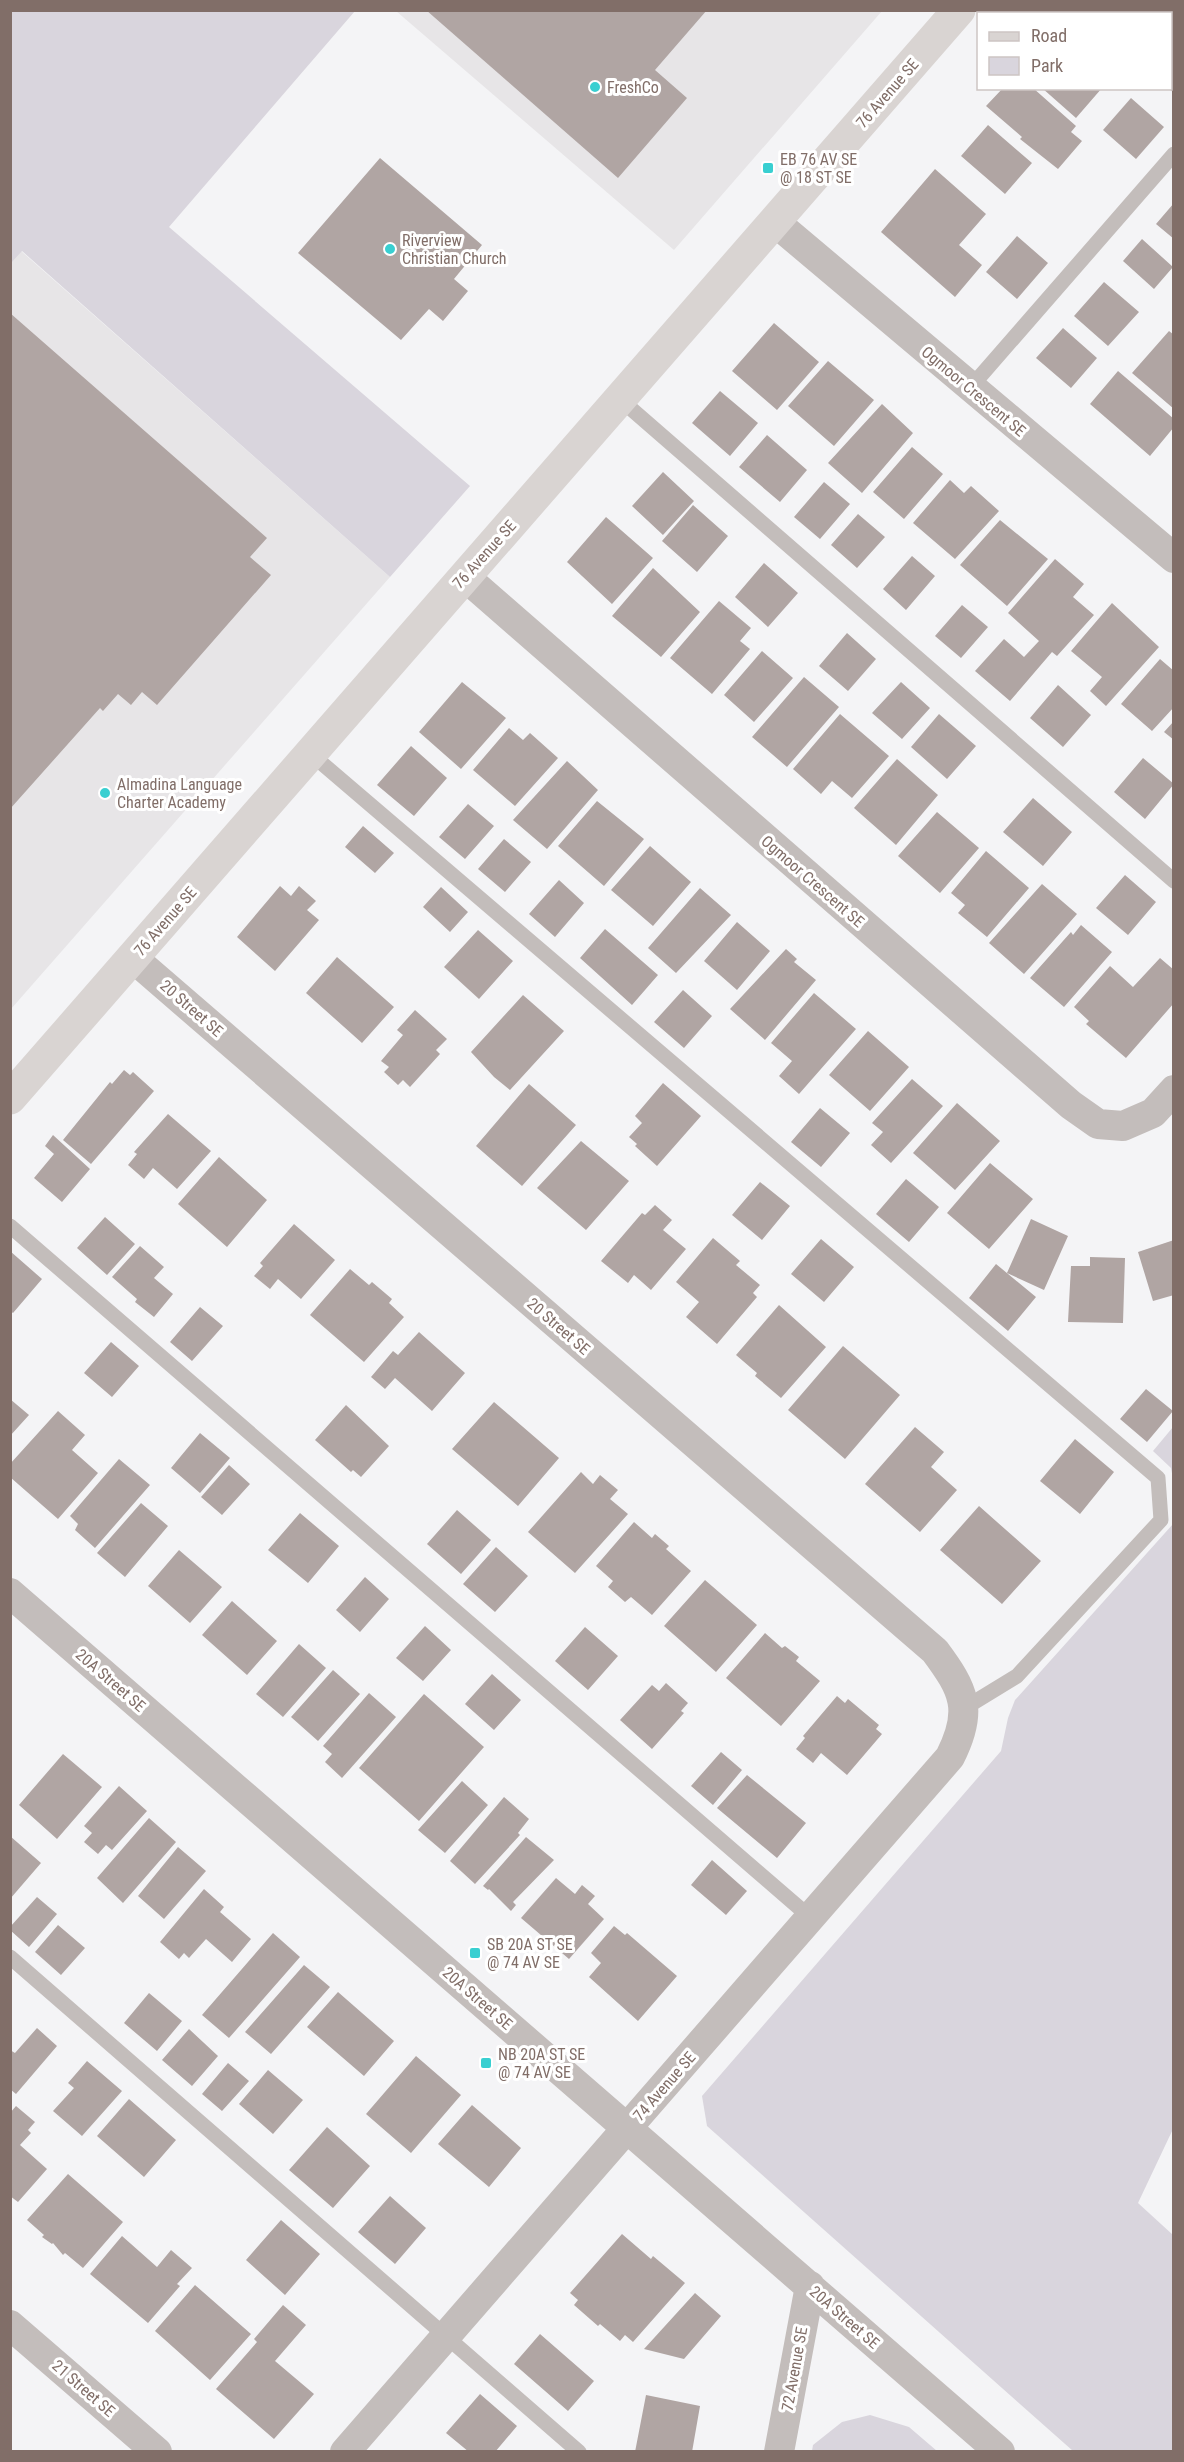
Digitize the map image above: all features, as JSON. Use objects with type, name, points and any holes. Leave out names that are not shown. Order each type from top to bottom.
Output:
[{"type":"street","name":"76 Avenue SE","points":[[10,1098],[959,10]]},
{"type":"street","name":"Ogmoor Crescent SE","points":[[776,222],[970,388],[1170,547]]},
{"type":"street","name":"Ogmoor Crescent SE","points":[[464,576],[1071,1105],[1098,1124],[1122,1126],[1153,1113],[1173,1090]]},
{"type":"street","name":"20 Street SE","points":[[133,958],[935,1651],[955,1678],[961,1692],[963,1709]]},
{"type":"street","name":"20A Street SE","points":[[10,1593],[1000,2451]]},
{"type":"street","name":"74 Avenue SE","points":[[345,2451],[950,1757],[962,1725],[963,1709]]},
{"type":"street","name":"72 Avenue SE","points":[[779,2451],[810,2286]]},
{"type":"street","name":"21 Street SE","points":[[10,2325],[157,2451]]},
{"type":"lane","points":[[970,388],[1173,154]]},
{"type":"lane","points":[[621,400],[1173,881]]},
{"type":"lane","points":[[311,754],[1158,1478],[1161,1520],[1017,1676],[963,1709]]},
{"type":"lane","points":[[10,1226],[811,1917]]},
{"type":"lane","points":[[10,1957],[579,2451]]},
{"type":"shaded area","points":[[396,11],[882,11],[674,250]]},
{"type":"shaded area","name":"Almadina Language Charter Academy","points":[[21,251],[390,577],[11,1009],[10,263]]},
{"type":"green space","points":[[11,10],[355,11],[169,227],[470,486],[390,577],[22,251],[11,263]]},
{"type":"green space","points":[[1173,1427],[1173,1479],[1171,1468],[1153,1451]]},
{"type":"green space","points":[[1173,1524],[1173,2129],[1138,2203],[1173,2235],[1173,2451],[1073,2451],[707,2126],[702,2096],[1001,1751],[1008,1718],[1015,1700]]},
{"type":"green space","points":[[870,2415],[909,2427],[937,2451],[812,2451],[813,2445],[842,2422]]},
{"type":"building","name":"FreshCo","points":[[426,10],[707,10],[655,70],[687,98],[618,178]]},
{"type":"building","points":[[1075,10],[1149,10],[1151,12],[1074,12]]},
{"type":"building","points":[[1174,43],[1174,93],[1170,90],[1172,45]]},
{"type":"building","points":[[1001,90],[1035,90],[1076,126],[1071,132],[1082,141],[1058,169],[1020,139],[1022,137],[986,106]]},
{"type":"building","points":[[1044,90],[1100,90],[1076,118]]},
{"type":"building","points":[[1131,98],[1164,127],[1136,159],[1103,130]]},
{"type":"building","points":[[988,125],[1032,163],[1005,194],[961,156]]},
{"type":"building","name":"Riverview Christian Church","points":[[380,158],[482,245],[454,279],[468,291],[443,321],[429,309],[401,340],[298,253]]},
{"type":"building","points":[[935,169],[986,214],[959,245],[982,265],[955,297],[881,232]]},
{"type":"building","points":[[1174,203],[1174,239],[1156,224]]},
{"type":"building","points":[[1017,236],[1048,263],[1017,299],[986,272]]},
{"type":"building","points":[[1142,239],[1173,267],[1154,289],[1123,261]]},
{"type":"building","points":[[1104,282],[1139,312],[1108,346],[1074,316]]},
{"type":"building","points":[[10,313],[267,538],[250,557],[271,575],[157,705],[142,692],[131,705],[118,694],[103,711],[100,708],[10,809]]},
{"type":"building","points":[[774,323],[819,362],[777,410],[732,371]]},
{"type":"building","points":[[1063,328],[1097,358],[1071,388],[1036,358]]},
{"type":"building","points":[[1169,331],[1174,335],[1174,409],[1132,373]]},
{"type":"building","points":[[828,361],[874,400],[834,446],[788,406]]},
{"type":"building","points":[[1118,371],[1174,419],[1174,427],[1150,456],[1090,404]]},
{"type":"building","points":[[720,391],[758,423],[730,456],[692,423]]},
{"type":"building","points":[[882,404],[913,433],[862,493],[828,463]]},
{"type":"building","points":[[767,435],[807,470],[780,502],[739,467]]},
{"type":"building","points":[[912,447],[943,474],[904,519],[873,492]]},
{"type":"building","points":[[663,472],[694,501],[663,535],[632,506]]},
{"type":"building","points":[[950,480],[964,493],[971,486],[999,511],[955,559],[913,523]]},
{"type":"building","points":[[824,482],[850,504],[820,539],[794,517]]},
{"type":"building","points":[[693,505],[728,536],[697,572],[662,541]]},
{"type":"building","points":[[858,514],[885,537],[857,568],[831,545]]},
{"type":"building","points":[[606,517],[653,558],[612,604],[567,562]]},
{"type":"building","points":[[1000,520],[1048,559],[1007,606],[960,565]]},
{"type":"building","points":[[912,556],[935,576],[906,610],[883,589]]},
{"type":"building","points":[[1055,559],[1084,584],[1073,597],[1094,615],[1057,656],[1052,652],[1010,701],[975,671],[1004,639],[1024,657],[1039,641],[1008,613]]},
{"type":"building","points":[[764,563],[798,593],[768,627],[735,597]]},
{"type":"building","points":[[653,568],[700,612],[661,657],[612,616]]},
{"type":"building","points":[[719,601],[751,628],[740,641],[750,649],[712,694],[670,658]]},
{"type":"building","points":[[1112,603],[1159,647],[1106,706],[1090,691],[1102,677],[1071,651]]},
{"type":"building","points":[[962,605],[988,627],[961,658],[935,636]]},
{"type":"building","points":[[847,633],[876,659],[848,691],[819,666]]},
{"type":"building","points":[[762,651],[793,678],[754,722],[724,695]]},
{"type":"building","points":[[1160,659],[1174,671],[1174,707],[1152,731],[1121,704]]},
{"type":"building","points":[[804,677],[839,707],[787,767],[752,737]]},
{"type":"building","points":[[462,682],[506,718],[461,769],[419,732]]},
{"type":"building","points":[[901,682],[930,708],[902,739],[872,713]]},
{"type":"building","points":[[1058,685],[1091,715],[1063,747],[1030,718]]},
{"type":"building","points":[[840,714],[889,756],[852,798],[832,781],[821,794],[793,769]]},
{"type":"building","points":[[939,714],[976,746],[947,779],[911,747]]},
{"type":"building","points":[[1174,721],[1174,740],[1164,732]]},
{"type":"building","points":[[509,728],[523,740],[530,733],[558,758],[515,806],[473,770]]},
{"type":"building","points":[[411,746],[447,778],[414,816],[377,785]]},
{"type":"building","points":[[1143,758],[1174,784],[1145,819],[1114,792]]},
{"type":"building","points":[[897,759],[938,795],[896,845],[854,808]]},
{"type":"building","points":[[567,761],[598,790],[547,849],[513,820]]},
{"type":"building","points":[[1033,798],[1072,832],[1043,866],[1003,832]]},
{"type":"building","points":[[597,801],[644,839],[604,886],[558,846]]},
{"type":"building","points":[[468,804],[494,826],[465,859],[439,837]]},
{"type":"building","points":[[937,812],[979,848],[940,893],[898,856]]},
{"type":"building","points":[[363,826],[394,853],[375,873],[345,847]]},
{"type":"building","points":[[504,839],[531,862],[505,892],[478,869]]},
{"type":"building","points":[[650,846],[691,882],[653,926],[611,890]]},
{"type":"building","points":[[986,851],[1029,888],[987,937],[958,913],[965,905],[951,893]]},
{"type":"building","points":[[1125,875],[1156,902],[1128,935],[1096,908]]},
{"type":"building","points":[[559,880],[584,903],[555,937],[529,914]]},
{"type":"building","points":[[1042,884],[1077,914],[1024,974],[989,943]]},
{"type":"building","points":[[280,886],[291,896],[299,886],[316,901],[307,910],[319,920],[275,971],[237,937]]},
{"type":"building","points":[[441,887],[468,912],[450,932],[423,907]]},
{"type":"building","points":[[700,888],[731,915],[676,973],[648,948]]},
{"type":"building","points":[[737,922],[770,951],[737,990],[704,961]]},
{"type":"building","points":[[1081,925],[1112,952],[1064,1007],[1030,978],[1071,932],[1073,935]]},
{"type":"building","points":[[605,929],[658,975],[632,1005],[580,958]]},
{"type":"building","points":[[478,930],[513,961],[479,999],[444,967]]},
{"type":"building","points":[[786,949],[797,959],[794,962],[816,980],[765,1040],[730,1009]]},
{"type":"building","points":[[337,957],[394,1007],[362,1043],[306,993]]},
{"type":"building","points":[[1160,958],[1174,970],[1174,1003],[1126,1058],[1086,1024],[1089,1021],[1074,1007],[1110,966],[1133,987]]},
{"type":"building","points":[[683,990],[712,1016],[684,1048],[654,1022]]},
{"type":"building","points":[[814,993],[856,1029],[799,1094],[779,1076],[792,1061],[771,1043]]},
{"type":"building","points":[[523,995],[564,1031],[510,1090],[494,1077],[471,1052]]},
{"type":"building","points":[[415,1010],[447,1039],[436,1050],[440,1054],[410,1087],[403,1080],[398,1085],[384,1072],[389,1067],[381,1061],[403,1035],[397,1030]]},
{"type":"building","points":[[868,1031],[909,1067],[870,1111],[829,1075]]},
{"type":"building","points":[[124,1070],[130,1075],[133,1072],[154,1091],[91,1164],[63,1140],[110,1082],[112,1084]]},
{"type":"building","points":[[912,1079],[943,1106],[891,1163],[871,1145],[883,1132],[872,1123]]},
{"type":"building","points":[[663,1083],[701,1116],[657,1166],[635,1146],[637,1144],[629,1137],[642,1123],[635,1116]]},
{"type":"building","points":[[529,1084],[576,1125],[522,1186],[476,1146]]},
{"type":"building","points":[[957,1103],[1000,1141],[955,1190],[913,1153]]},
{"type":"building","points":[[820,1108],[850,1133],[821,1167],[791,1142]]},
{"type":"building","points":[[168,1114],[211,1151],[177,1189],[153,1168],[144,1179],[128,1165],[137,1154],[134,1152]]},
{"type":"building","points":[[53,1135],[90,1169],[62,1202],[34,1178],[54,1154],[45,1146]]},
{"type":"building","points":[[581,1141],[629,1181],[586,1230],[537,1188]]},
{"type":"building","points":[[219,1157],[267,1200],[227,1247],[178,1204]]},
{"type":"building","points":[[990,1163],[1033,1199],[989,1249],[947,1213]]},
{"type":"building","points":[[906,1179],[939,1207],[909,1242],[876,1214]]},
{"type":"building","points":[[760,1182],[790,1206],[762,1240],[732,1215]]},
{"type":"building","points":[[655,1205],[672,1220],[663,1230],[686,1249],[651,1290],[634,1275],[628,1283],[601,1261],[642,1213],[645,1215]]},
{"type":"building","points":[[105,1217],[135,1244],[107,1275],[77,1248]]},
{"type":"building","points":[[1031,1219],[1068,1236],[1044,1290],[1007,1273]]},
{"type":"building","points":[[294,1224],[335,1260],[301,1299],[278,1279],[270,1289],[254,1276],[263,1266],[260,1263]]},
{"type":"building","points":[[713,1238],[740,1261],[736,1265],[760,1285],[753,1293],[757,1297],[717,1344],[686,1317],[699,1302],[676,1282]]},
{"type":"building","points":[[821,1239],[854,1267],[824,1302],[791,1274]]},
{"type":"building","points":[[1174,1240],[1174,1295],[1153,1301],[1138,1252]]},
{"type":"building","points":[[140,1246],[164,1267],[154,1278],[173,1294],[154,1317],[135,1302],[137,1299],[112,1277]]},
{"type":"building","points":[[10,1251],[42,1279],[13,1313],[10,1311]]},
{"type":"building","points":[[1090,1257],[1125,1258],[1123,1323],[1068,1322],[1071,1266],[1090,1266]]},
{"type":"building","points":[[996,1264],[1036,1297],[1008,1331],[969,1298]]},
{"type":"building","points":[[350,1269],[369,1285],[372,1282],[392,1299],[389,1303],[404,1317],[364,1362],[310,1315]]},
{"type":"building","points":[[779,1305],[826,1347],[781,1398],[755,1376],[757,1373],[736,1355]]},
{"type":"building","points":[[200,1307],[223,1326],[192,1361],[170,1342]]},
{"type":"building","points":[[419,1332],[465,1373],[432,1411],[395,1378],[385,1389],[371,1377],[393,1351],[398,1355]]},
{"type":"building","points":[[111,1342],[139,1366],[112,1397],[84,1373]]},
{"type":"building","points":[[843,1346],[900,1395],[845,1459],[788,1410]]},
{"type":"building","points":[[1146,1389],[1173,1411],[1147,1442],[1120,1419]]},
{"type":"building","points":[[10,1399],[29,1415],[10,1436]]},
{"type":"building","points":[[494,1402],[559,1458],[518,1506],[452,1449]]},
{"type":"building","points":[[346,1405],[389,1446],[361,1477],[353,1470],[351,1472],[315,1440]]},
{"type":"building","points":[[58,1411],[85,1435],[72,1450],[98,1473],[58,1519],[10,1477],[10,1464]]},
{"type":"building","points":[[915,1427],[944,1452],[931,1467],[957,1490],[920,1532],[865,1484]]},
{"type":"building","points":[[200,1433],[230,1458],[200,1493],[171,1468]]},
{"type":"building","points":[[1075,1439],[1114,1472],[1080,1514],[1040,1481]]},
{"type":"building","points":[[119,1459],[150,1485],[95,1548],[75,1530],[78,1524],[70,1516]]},
{"type":"building","points":[[229,1465],[250,1484],[222,1515],[201,1497]]},
{"type":"building","points":[[581,1472],[593,1484],[600,1475],[618,1490],[610,1499],[628,1514],[575,1573],[528,1532]]},
{"type":"building","points":[[141,1503],[168,1526],[125,1577],[97,1553]]},
{"type":"building","points":[[979,1506],[1041,1561],[1002,1604],[940,1550]]},
{"type":"building","points":[[457,1510],[491,1540],[461,1574],[427,1544]]},
{"type":"building","points":[[300,1513],[339,1546],[308,1583],[268,1550]]},
{"type":"building","points":[[634,1522],[652,1538],[655,1534],[669,1546],[666,1549],[691,1571],[652,1615],[631,1597],[625,1602],[608,1587],[613,1581],[596,1566]]},
{"type":"building","points":[[496,1547],[528,1576],[495,1612],[463,1584]]},
{"type":"building","points":[[179,1550],[222,1587],[190,1623],[148,1586]]},
{"type":"building","points":[[365,1577],[389,1599],[360,1632],[336,1610]]},
{"type":"building","points":[[705,1580],[757,1625],[716,1672],[664,1626]]},
{"type":"building","points":[[232,1601],[277,1641],[247,1675],[202,1635]]},
{"type":"building","points":[[425,1626],[451,1650],[423,1681],[396,1658]]},
{"type":"building","points":[[585,1627],[618,1656],[588,1690],[555,1661]]},
{"type":"building","points":[[765,1633],[782,1648],[785,1646],[799,1657],[796,1661],[820,1681],[781,1726],[726,1678]]},
{"type":"building","points":[[299,1644],[326,1668],[283,1717],[256,1694]]},
{"type":"building","points":[[333,1670],[360,1694],[318,1741],[291,1717]]},
{"type":"building","points":[[492,1674],[521,1700],[494,1730],[465,1704]]},
{"type":"building","points":[[666,1683],[688,1703],[681,1711],[684,1713],[652,1749],[620,1720],[652,1685],[659,1691]]},
{"type":"building","points":[[369,1693],[396,1717],[342,1778],[325,1762],[332,1754],[323,1746]]},
{"type":"building","points":[[424,1694],[484,1747],[419,1821],[359,1768]]},
{"type":"building","points":[[837,1696],[845,1703],[848,1699],[879,1725],[876,1729],[882,1734],[847,1775],[821,1753],[813,1763],[796,1749],[805,1738],[803,1736]]},
{"type":"building","points":[[721,1752],[742,1770],[713,1805],[691,1786]]},
{"type":"building","points":[[63,1754],[102,1787],[57,1839],[19,1805]]},
{"type":"building","points":[[747,1775],[806,1823],[777,1858],[717,1808]]},
{"type":"building","points":[[462,1781],[488,1805],[445,1853],[418,1830]]},
{"type":"building","points":[[119,1786],[147,1811],[112,1850],[106,1845],[98,1854],[84,1842],[92,1833],[84,1826]]},
{"type":"building","points":[[504,1797],[529,1819],[518,1833],[520,1835],[475,1884],[450,1861]]},
{"type":"building","points":[[149,1818],[176,1842],[123,1903],[97,1878]]},
{"type":"building","points":[[10,1836],[41,1863],[10,1899]]},
{"type":"building","points":[[526,1837],[554,1860],[513,1902],[516,1905],[511,1911],[483,1886]]},
{"type":"building","points":[[178,1847],[206,1871],[164,1919],[138,1896]]},
{"type":"building","points":[[712,1860],[747,1891],[726,1915],[691,1885]]},
{"type":"building","points":[[556,1878],[575,1894],[582,1885],[595,1896],[588,1904],[604,1919],[569,1959],[521,1918]]},
{"type":"building","points":[[204,1889],[224,1907],[220,1912],[251,1939],[232,1962],[206,1939],[189,1958],[184,1953],[179,1959],[160,1942]]},
{"type":"building","points":[[37,1897],[57,1914],[29,1947],[10,1930],[10,1927]]},
{"type":"building","points":[[58,1925],[85,1948],[61,1975],[35,1952]]},
{"type":"building","points":[[614,1926],[625,1935],[627,1933],[677,1976],[638,2021],[589,1977],[601,1963],[591,1953]]},
{"type":"building","points":[[273,1933],[300,1957],[229,2038],[202,2015]]},
{"type":"building","points":[[304,1965],[330,1987],[271,2054],[245,2032]]},
{"type":"building","points":[[338,1992],[394,2041],[364,2076],[307,2027]]},
{"type":"building","points":[[149,1993],[182,2021],[157,2051],[124,2023]]},
{"type":"building","points":[[37,2028],[57,2046],[16,2094],[10,2089],[10,2050],[15,2053]]},
{"type":"building","points":[[189,2029],[218,2056],[192,2086],[162,2060]]},
{"type":"building","points":[[416,2056],[461,2095],[411,2153],[366,2114]]},
{"type":"building","points":[[87,2061],[122,2091],[82,2136],[53,2111],[74,2088],[68,2083]]},
{"type":"building","points":[[228,2063],[249,2081],[222,2111],[202,2094]]},
{"type":"building","points":[[268,2070],[303,2100],[273,2134],[239,2104]]},
{"type":"building","points":[[129,2099],[176,2140],[144,2177],[97,2136]]},
{"type":"building","points":[[472,2105],[521,2148],[489,2187],[438,2144]]},
{"type":"building","points":[[16,2106],[35,2122],[28,2130],[31,2133],[20,2145],[47,2169],[18,2202],[10,2196],[10,2113]]},
{"type":"building","points":[[327,2127],[370,2166],[333,2208],[289,2170]]},
{"type":"building","points":[[68,2174],[123,2222],[83,2268],[65,2253],[63,2255],[53,2243],[42,2237],[44,2235],[27,2220]]},
{"type":"building","points":[[390,2196],[426,2228],[395,2264],[358,2232]]},
{"type":"building","points":[[281,2220],[320,2254],[285,2295],[246,2260]]},
{"type":"building","points":[[622,2234],[651,2259],[653,2256],[685,2283],[633,2342],[625,2335],[620,2341],[600,2324],[598,2326],[574,2305],[578,2300],[570,2293]]},
{"type":"building","points":[[122,2236],[157,2267],[171,2250],[192,2268],[177,2284],[180,2286],[148,2323],[90,2274]]},
{"type":"building","points":[[195,2285],[251,2334],[210,2380],[155,2331]]},
{"type":"building","points":[[695,2293],[721,2316],[684,2359],[644,2349]]},
{"type":"building","points":[[283,2305],[306,2325],[275,2361],[314,2394],[274,2439],[216,2389],[257,2342],[254,2339]]},
{"type":"building","points":[[540,2334],[594,2381],[568,2411],[514,2364]]},
{"type":"building","points":[[480,2394],[517,2426],[495,2452],[469,2452],[446,2433]]},
{"type":"building","points":[[646,2395],[700,2406],[692,2452],[635,2452]]},
{"type":"place","name":"FreshCo","points":[[595,87]]},
{"type":"place","name":"EB 76 AV SE @ 18 ST SE","points":[[768,168]]},
{"type":"place","name":"Riverview Christian Church","points":[[390,249]]},
{"type":"place","name":"Almadina Language Charter Academy","points":[[105,793]]},
{"type":"place","name":"SB 20A ST SE @ 74 AV SE","points":[[475,1953]]},
{"type":"place","name":"NB 20A ST SE @ 74 AV SE","points":[[486,2063]]}]
